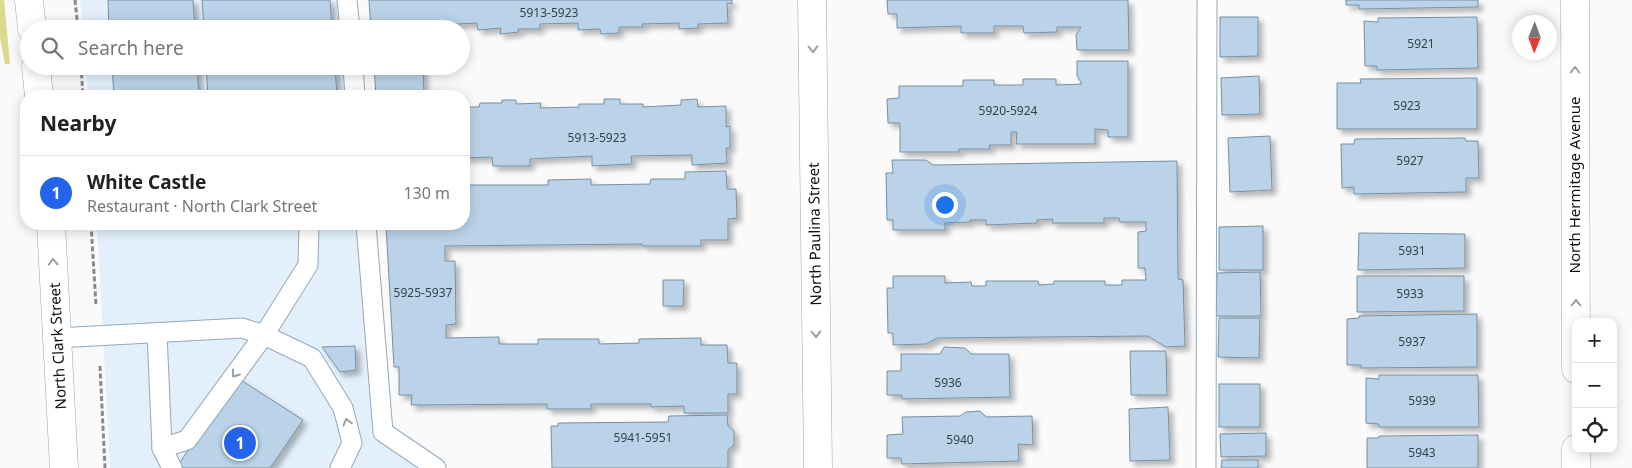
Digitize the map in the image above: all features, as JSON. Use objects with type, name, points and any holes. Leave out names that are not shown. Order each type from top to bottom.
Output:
[{"type":"street","points":[[29,0],[31,20]]},
{"type":"street","name":"North Paulina Street","points":[[812,0],[818,468]]},
{"type":"street","name":"North Hermitage Avenue","points":[[1574,0],[1576,363]]},
{"type":"street","points":[[37,75],[38,90]]},
{"type":"street","name":"North Clark Street","points":[[52,230],[64,468]]},
{"type":"street","points":[[1576,453],[1576,468]]},
{"type":"lane","points":[[347,0],[349,20]]},
{"type":"lane","points":[[1206,468],[1207,0]]},
{"type":"lane","points":[[354,75],[355,90]]},
{"type":"lane","points":[[162,448],[187,440],[264,335],[308,265],[309,230]]},
{"type":"lane","points":[[366,230],[383,432],[436,468]]},
{"type":"lane","points":[[57,338],[242,328],[264,335],[312,358],[343,408],[352,442],[340,468]]},
{"type":"lane","points":[[157,333],[162,448],[172,468]]},
{"type":"path","points":[[75,0],[77,20]]},
{"type":"path","points":[[82,75],[83,90]]},
{"type":"shaded area","points":[[0,0],[4,0],[10,64],[5,64],[0,38]]},
{"type":"shaded area","points":[[80,0],[347,0],[349,20],[82,20]]},
{"type":"shaded area","points":[[87,75],[354,75],[355,90],[88,90]]},
{"type":"shaded area","points":[[97,230],[366,230],[383,432],[436,468],[110,468]]},
{"type":"building","points":[[108,0],[193,0],[194,20],[109,20]]},
{"type":"building","points":[[202,0],[330,0],[331,20],[203,20]]},
{"type":"building","points":[[369,0],[732,0],[732,4],[727,3],[728,23],[698,24],[698,28],[679,29],[679,23],[642,24],[643,27],[619,27],[619,33],[601,34],[600,29],[578,30],[578,23],[540,24],[540,29],[518,29],[519,32],[500,34],[501,28],[478,30],[477,23],[470,23],[470,20],[370,20]]},
{"type":"building","points":[[887,0],[1128,0],[1129,50],[1077,50],[1076,35],[1081,27],[1057,27],[1057,32],[1024,33],[1023,26],[994,26],[994,33],[961,33],[961,26],[897,28],[897,14],[888,14]]},
{"type":"building","points":[[1346,0],[1478,0],[1478,7],[1359,9],[1359,5],[1346,5]]},
{"type":"building","points":[[1220,17],[1258,17],[1258,56],[1220,57]]},
{"type":"building","points":[[1477,17],[1478,68],[1377,70],[1377,66],[1365,66],[1364,21],[1378,22],[1378,18]]},
{"type":"building","points":[[1077,61],[1128,61],[1128,137],[1108,137],[1108,130],[1095,129],[1095,144],[1016,144],[1017,132],[1011,132],[1011,145],[989,145],[990,149],[959,149],[959,152],[900,152],[900,123],[888,123],[887,99],[899,98],[899,86],[963,86],[963,80],[994,80],[994,85],[1023,85],[1023,79],[1056,79],[1056,85],[1082,84],[1077,76]]},
{"type":"building","points":[[113,75],[198,75],[199,90],[114,90]]},
{"type":"building","points":[[207,75],[336,75],[337,90],[208,90]]},
{"type":"building","points":[[375,75],[423,75],[424,90],[376,90]]},
{"type":"building","points":[[1259,76],[1260,114],[1222,115],[1221,78]]},
{"type":"building","points":[[1477,78],[1477,129],[1337,129],[1337,83],[1361,83],[1360,79]]},
{"type":"building","points":[[604,99],[620,99],[620,104],[643,104],[643,107],[681,105],[681,100],[697,99],[698,107],[726,106],[726,127],[730,126],[730,148],[726,148],[727,163],[692,165],[692,155],[631,156],[632,164],[592,166],[592,156],[530,159],[530,166],[493,166],[492,157],[470,158],[470,107],[479,107],[480,103],[502,103],[502,100],[516,100],[516,104],[541,103],[540,108],[579,107],[579,104],[604,104]]},
{"type":"building","points":[[1270,136],[1272,190],[1230,192],[1228,138]]},
{"type":"building","points":[[1465,138],[1466,141],[1478,141],[1479,178],[1466,178],[1466,192],[1354,194],[1354,187],[1342,188],[1341,144],[1354,144],[1355,139]]},
{"type":"building","points":[[892,160],[926,160],[933,165],[1177,161],[1178,279],[1183,280],[1185,346],[1166,347],[1148,336],[937,338],[926,344],[893,345],[893,333],[888,333],[887,288],[893,288],[893,276],[945,276],[945,283],[971,282],[972,286],[986,286],[986,281],[1038,281],[1039,285],[1054,284],[1054,281],[1105,281],[1105,285],[1122,285],[1122,280],[1146,280],[1145,268],[1138,268],[1138,232],[1146,231],[1146,222],[1120,222],[1119,218],[1104,218],[1104,223],[1052,223],[1053,219],[1037,220],[1037,223],[986,225],[986,220],[970,220],[970,222],[945,223],[945,230],[893,230],[893,220],[887,220],[886,173],[893,173]]},
{"type":"building","points":[[726,171],[727,189],[736,189],[737,218],[728,219],[728,240],[701,240],[701,246],[643,246],[642,244],[445,246],[445,261],[455,261],[456,324],[446,325],[446,338],[499,337],[499,344],[538,344],[538,339],[599,339],[599,344],[639,343],[639,339],[701,338],[701,345],[727,345],[728,363],[737,363],[737,394],[728,394],[728,413],[684,413],[684,406],[651,407],[651,404],[591,404],[591,409],[547,409],[547,404],[411,405],[412,395],[399,395],[399,367],[394,367],[386,230],[470,230],[470,185],[548,185],[548,180],[591,179],[591,185],[650,184],[651,179],[685,179],[685,172]]},
{"type":"building","points":[[1263,226],[1263,270],[1219,270],[1219,227]]},
{"type":"building","points":[[1359,233],[1465,234],[1465,268],[1358,270]]},
{"type":"building","points":[[1260,272],[1261,316],[1216,316],[1217,273]]},
{"type":"building","points":[[1357,276],[1464,276],[1464,311],[1357,312]]},
{"type":"building","points":[[663,280],[684,280],[683,306],[663,306]]},
{"type":"building","points":[[1477,314],[1477,367],[1361,368],[1361,365],[1347,365],[1347,319],[1359,318],[1359,316]]},
{"type":"building","points":[[1219,318],[1260,318],[1259,358],[1218,357]]},
{"type":"building","points":[[355,346],[356,370],[340,372],[322,347]]},
{"type":"building","points":[[944,347],[965,348],[971,354],[1009,354],[1010,397],[902,399],[902,395],[887,395],[887,371],[901,371],[901,354],[940,354]]},
{"type":"building","points":[[1130,351],[1166,351],[1167,395],[1131,395]]},
{"type":"building","points":[[1379,375],[1478,375],[1479,427],[1379,427],[1379,424],[1366,423],[1366,378],[1379,379]]},
{"type":"building","points":[[236,377],[303,420],[270,468],[177,467]]},
{"type":"building","points":[[1219,384],[1260,384],[1260,427],[1219,427]]},
{"type":"building","points":[[1168,407],[1170,460],[1130,461],[1129,409]]},
{"type":"building","points":[[980,411],[986,417],[1032,416],[1033,445],[1018,444],[1019,461],[902,464],[901,458],[887,458],[887,435],[903,434],[902,417],[960,416],[966,412]]},
{"type":"building","points":[[727,415],[728,426],[734,431],[734,445],[728,450],[728,468],[552,468],[551,426],[558,426],[558,423],[668,422],[669,416]]},
{"type":"building","points":[[1266,433],[1266,456],[1221,457],[1220,434]]},
{"type":"building","points":[[1478,435],[1478,468],[1367,468],[1367,438],[1379,438],[1379,436]]},
{"type":"building","points":[[1222,460],[1258,460],[1258,468],[1221,468]]},
{"type":"place","name":"White Castle","points":[[240,443]]}]
